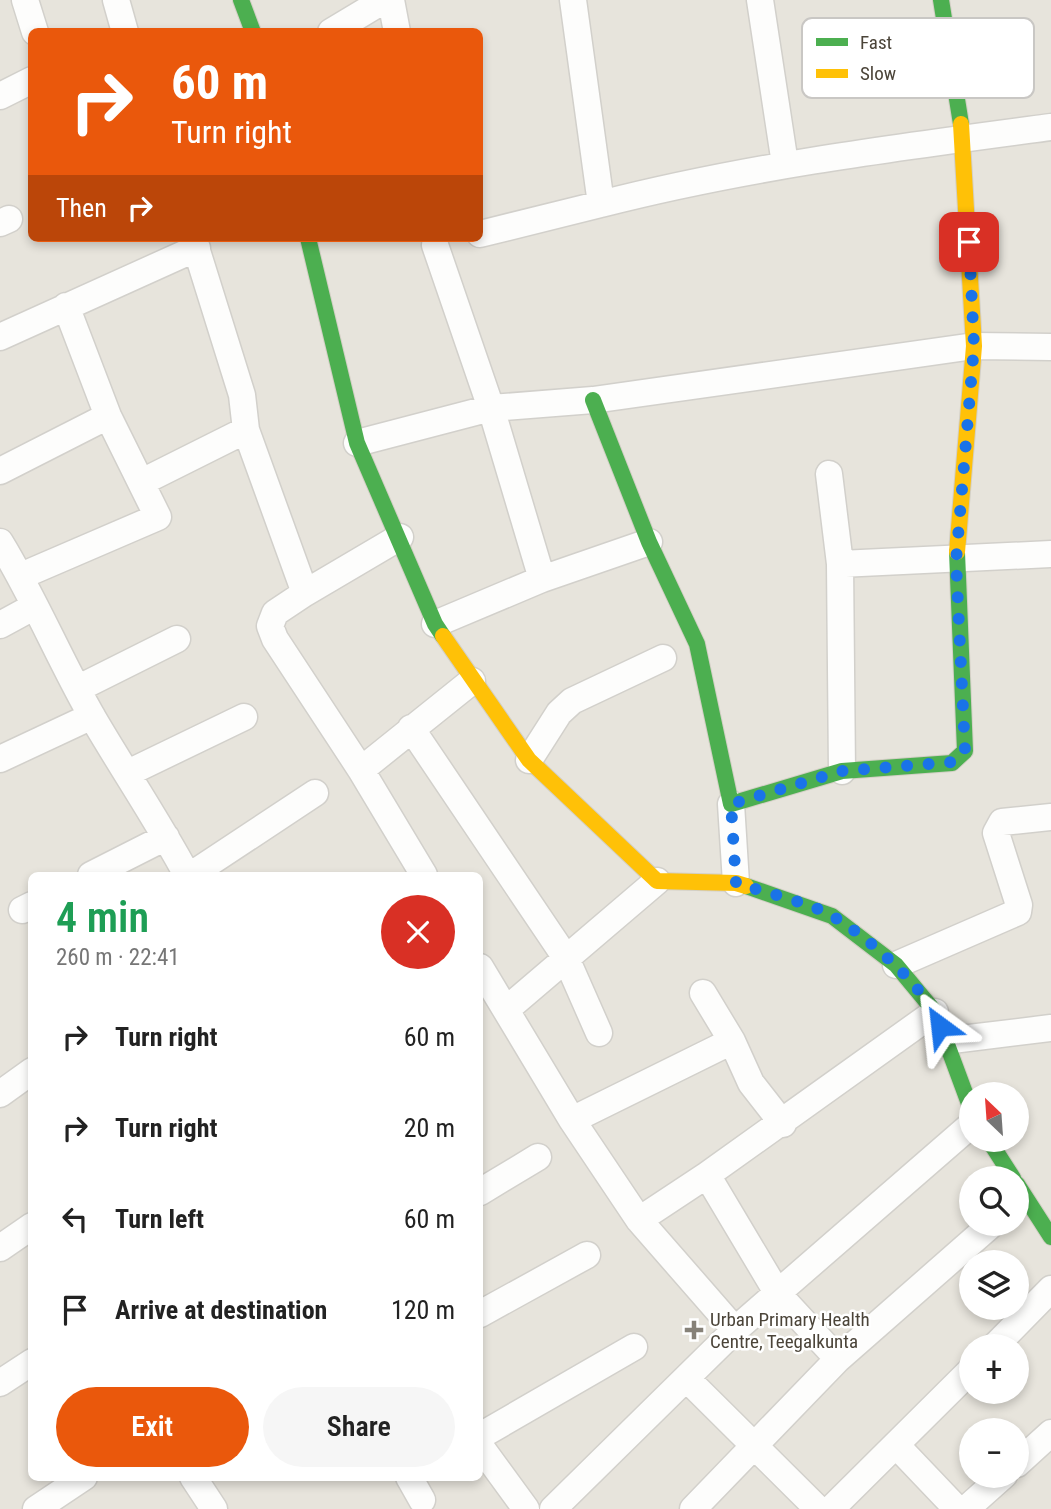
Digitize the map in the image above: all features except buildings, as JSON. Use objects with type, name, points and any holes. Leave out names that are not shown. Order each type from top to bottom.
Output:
[{"type":"street","points":[[26,0],[34,28]]},
{"type":"street","points":[[116,0],[124,28]]},
{"type":"street","points":[[241,0],[252,28]]},
{"type":"street","points":[[338,28],[384,0]]},
{"type":"street","points":[[391,0],[396,28]]},
{"type":"street","points":[[573,0],[601,204]]},
{"type":"street","points":[[760,0],[785,164]]},
{"type":"street","points":[[941,0],[944,18]]},
{"type":"street","points":[[0,96],[28,82]]},
{"type":"street","points":[[731,804],[842,771],[952,762],[965,751],[956,561],[974,346],[963,139],[957,98]]},
{"type":"street","points":[[483,233],[678,184],[785,164],[1051,127]]},
{"type":"street","points":[[309,242],[357,443],[400,537],[435,624],[529,760],[657,881]]},
{"type":"street","points":[[435,242],[491,408],[542,579]]},
{"type":"street","points":[[0,337],[195,243],[242,395],[246,430],[305,593]]},
{"type":"street","points":[[21,576],[158,517],[108,416],[66,306]]},
{"type":"street","points":[[357,443],[491,408],[593,400],[974,346],[1051,347]]},
{"type":"street","points":[[593,400],[649,542],[697,644],[731,804],[736,883]]},
{"type":"street","points":[[0,471],[108,416]]},
{"type":"street","points":[[142,482],[246,430]]},
{"type":"street","points":[[829,474],[840,564],[842,771]]},
{"type":"street","points":[[400,537],[275,613],[270,626],[275,639],[361,770],[422,872]]},
{"type":"street","points":[[0,542],[21,576],[92,716],[187,872]]},
{"type":"street","points":[[435,624],[542,579],[649,542]]},
{"type":"street","points":[[840,564],[956,561],[1051,554]]},
{"type":"street","points":[[0,625],[35,606]]},
{"type":"street","points":[[79,688],[177,639]]},
{"type":"street","points":[[529,760],[559,713],[572,701],[663,658]]},
{"type":"street","points":[[361,770],[472,681]]},
{"type":"street","points":[[0,759],[92,716]]},
{"type":"street","points":[[128,773],[244,717]]},
{"type":"street","points":[[411,728],[566,958],[598,1033]]},
{"type":"street","points":[[194,872],[315,793]]},
{"type":"street","points":[[896,965],[1018,912],[1019,905],[996,833],[997,828],[1002,822],[1051,817]]},
{"type":"street","points":[[97,872],[166,837]]},
{"type":"street","points":[[507,1009],[657,881],[736,883],[832,916],[896,965],[935,1012],[960,1082]]},
{"type":"street","points":[[483,972],[572,1119],[639,1220],[735,1330]]},
{"type":"street","points":[[703,993],[732,1041],[751,1083],[783,1124]]},
{"type":"street","points":[[639,1220],[783,1124],[935,1012]]},
{"type":"street","points":[[944,1041],[1051,1028]]},
{"type":"street","points":[[572,1119],[732,1041]]},
{"type":"street","points":[[0,1094],[28,1074]]},
{"type":"street","points":[[553,1509],[688,1380],[735,1330],[959,1136]]},
{"type":"street","points":[[483,1190],[538,1157]]},
{"type":"street","points":[[707,1175],[778,1294],[838,1359]]},
{"type":"street","points":[[1029,1206],[1051,1237]]},
{"type":"street","points":[[0,1248],[28,1229]]},
{"type":"street","points":[[693,1509],[838,1359],[978,1236]]},
{"type":"street","points":[[483,1312],[587,1255]]},
{"type":"street","points":[[1007,1334],[1051,1289]]},
{"type":"street","points":[[483,1434],[634,1347]]},
{"type":"street","points":[[0,1383],[28,1365]]},
{"type":"street","points":[[688,1380],[818,1509]]},
{"type":"street","points":[[831,1509],[898,1446],[959,1382]]},
{"type":"street","points":[[1029,1453],[1051,1433]]},
{"type":"street","points":[[898,1446],[957,1509]]},
{"type":"street","points":[[483,1450],[526,1509]]},
{"type":"street","points":[[36,1509],[78,1481]]},
{"type":"street","points":[[196,1481],[214,1509]]},
{"type":"street","points":[[966,1509],[989,1488]]},
{"type":"shaded area","points":[[0,0],[1051,0],[1051,1509],[0,1509]]},
{"type":"traffic: fast","points":[[241,0],[252,28]]},
{"type":"traffic: fast","points":[[941,0],[944,18]]},
{"type":"traffic: fast","points":[[957,98],[961,124]]},
{"type":"traffic: fast","points":[[309,242],[357,443],[435,624],[443,636]]},
{"type":"traffic: fast","points":[[593,400],[649,542],[697,644],[731,804],[842,771],[952,763],[965,751],[957,552]]},
{"type":"traffic: fast","points":[[746,886],[832,916],[896,965],[935,1012],[961,1082]]},
{"type":"traffic: fast","points":[[996,1152],[1005,1166]]},
{"type":"traffic: fast","points":[[1029,1203],[1051,1237]]},
{"type":"traffic: slow","points":[[957,552],[974,346],[961,124]]},
{"type":"traffic: slow","points":[[443,636],[529,760],[657,881],[736,883],[746,886]]},
{"type":"place","name":"Urban Primary Health Centre, Teegalkunta","points":[[694,1330]]},
{"type":"route","points":[[940,1026],[935,1012],[896,965],[832,916],[736,883],[731,804],[842,771],[952,762],[965,751],[956,561],[974,346],[969,242]]}]
